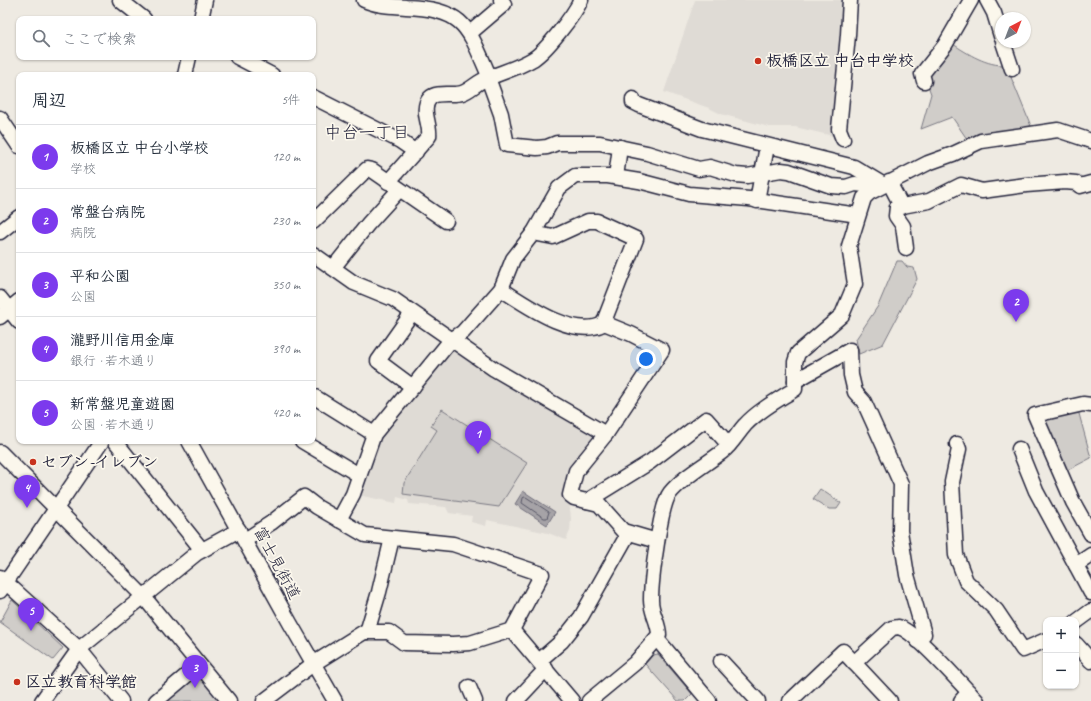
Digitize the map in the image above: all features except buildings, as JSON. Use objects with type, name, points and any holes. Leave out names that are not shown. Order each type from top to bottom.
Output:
[{"type":"street","points":[[120,0],[140,16]]},
{"type":"street","points":[[202,16],[205,0]]},
{"type":"street","points":[[364,0],[378,5],[426,8],[456,17],[470,33],[489,78],[501,114],[507,145],[542,148],[557,143],[600,143],[620,147],[699,169],[710,167],[736,175],[747,176],[781,170],[789,171],[831,186],[846,187],[855,184],[883,185]]},
{"type":"street","points":[[470,33],[504,4],[501,0]]},
{"type":"street","points":[[843,139],[839,129],[850,0]]},
{"type":"street","points":[[924,81],[922,74],[945,45],[971,0]]},
{"type":"street","points":[[987,0],[995,16]]},
{"type":"street","points":[[333,268],[368,224],[416,152],[429,136],[430,130],[426,107],[430,99],[436,95],[462,93],[489,78],[511,70],[535,58],[571,18],[579,5]]},
{"type":"street","points":[[1005,48],[1012,68]]},
{"type":"street","points":[[186,72],[188,60]]},
{"type":"street","points":[[244,60],[266,72]]},
{"type":"street","points":[[316,99],[400,141],[416,152]]},
{"type":"street","points":[[633,99],[633,102],[639,105],[702,129],[767,146],[856,165],[883,185],[902,206]]},
{"type":"street","points":[[0,118],[16,142]]},
{"type":"street","points":[[592,700],[635,663],[657,639],[659,631],[651,602],[657,541],[669,494],[729,445],[745,425],[756,415],[795,390],[795,362],[798,353],[842,315],[855,284],[849,246],[864,198],[883,185],[928,163],[953,154],[981,141],[1058,130],[1091,141]]},
{"type":"street","points":[[757,201],[767,146]]},
{"type":"street","points":[[616,177],[620,147]]},
{"type":"street","points":[[316,219],[367,169],[372,170],[393,186],[446,221]]},
{"type":"street","points":[[339,520],[353,494],[374,434],[451,340],[463,332],[501,289],[513,258],[533,233],[559,188],[575,176],[588,175],[616,177],[689,194],[858,214]]},
{"type":"street","points":[[906,248],[903,226],[896,216],[897,207],[928,201],[961,185],[982,191],[1026,185],[1065,182],[1076,183],[1080,186],[1091,183]]},
{"type":"street","points":[[0,232],[16,219]]},
{"type":"street","points":[[501,289],[557,322],[594,328],[604,323],[636,238],[597,221],[588,222],[553,237],[533,233]]},
{"type":"street","points":[[316,256],[354,283],[393,299],[494,369],[606,434]]},
{"type":"street","points":[[0,298],[16,318]]},
{"type":"street","points":[[412,313],[378,361],[413,387]]},
{"type":"street","points":[[604,323],[631,334],[662,350],[606,434],[576,471],[570,495],[574,498],[599,504],[623,531],[628,534],[657,541]]},
{"type":"street","points":[[795,381],[852,348],[851,375],[855,392],[864,402],[901,484],[900,531],[907,575],[924,634],[918,641]]},
{"type":"street","points":[[316,398],[374,434]]},
{"type":"street","points":[[1091,405],[1082,404],[1035,415],[1068,489],[1091,534]]},
{"type":"street","points":[[587,501],[650,462],[706,419],[729,445]]},
{"type":"street","points":[[100,444],[2,584],[79,649],[121,701]]},
{"type":"street","points":[[117,444],[202,550]]},
{"type":"street","name":"富士見街道","points":[[191,444],[336,701]]},
{"type":"street","points":[[307,444],[359,475]]},
{"type":"street","points":[[957,444],[959,449],[952,482],[956,555],[962,567],[966,581],[996,610],[1024,650],[1043,641]]},
{"type":"street","points":[[1019,450],[1036,491],[1091,593]]},
{"type":"street","points":[[0,452],[144,596],[229,701]]},
{"type":"street","points":[[42,701],[79,649],[202,550],[271,523],[304,497],[365,535],[453,544],[542,574],[512,630],[470,643],[453,644],[404,643],[389,632],[364,632],[314,664],[264,701]]},
{"type":"street","points":[[516,701],[542,665],[581,617],[628,534]]},
{"type":"street","points":[[367,632],[379,592],[392,538]]},
{"type":"street","points":[[1076,565],[1091,555]]},
{"type":"street","points":[[1079,620],[1091,611]]},
{"type":"street","points":[[854,663],[892,628],[898,627],[905,630],[918,641],[969,698]]},
{"type":"street","points":[[512,630],[572,701]]},
{"type":"street","points":[[657,639],[709,701]]},
{"type":"street","points":[[1079,647],[1091,661]]},
{"type":"street","points":[[795,699],[843,651],[890,701]]},
{"type":"street","points":[[721,662],[758,701]]},
{"type":"street","points":[[156,701],[199,665]]},
{"type":"street","points":[[469,687],[475,701]]},
{"type":"shaded area","name":"板橋区立 中台中学校","points":[[695,0],[845,0],[837,137],[795,127],[769,127],[721,114],[709,108],[664,92]]},
{"type":"shaded area","points":[[953,44],[971,55],[992,64],[1006,65],[1031,126],[967,139],[952,117],[921,129],[931,94],[925,77]]},
{"type":"shaded area","points":[[897,261],[902,261],[907,267],[914,268],[917,279],[883,344],[859,354],[856,339],[878,306]]},
{"type":"shaded area","points":[[453,348],[597,433],[569,499],[571,518],[570,531],[566,540],[548,533],[487,520],[486,526],[471,522],[472,516],[449,513],[446,507],[409,504],[408,500],[397,497],[396,503],[358,495],[379,434]]},
{"type":"shaded area","points":[[442,409],[527,463],[499,507],[403,494],[404,483],[437,430],[431,426]]},
{"type":"shaded area","points":[[1078,410],[1091,458],[1064,472],[1042,419]]},
{"type":"shaded area","points":[[820,489],[841,503],[837,509],[829,509],[813,499]]},
{"type":"shaded area","points":[[12,600],[63,648],[53,660],[0,622]]},
{"type":"shaded area","points":[[658,654],[692,694],[685,701],[678,701],[645,664],[653,655]]},
{"type":"shaded area","points":[[195,676],[201,676],[222,701],[164,701]]},
{"type":"water","points":[[523,491],[555,512],[547,525],[515,504]]},
{"type":"place","name":"板橋区立 中台中学校","points":[[758,61]]},
{"type":"place","name":"常盤台病院","points":[[1016,322]]},
{"type":"place","name":"板橋区立 中台小学校","points":[[478,454]]},
{"type":"place","name":"セブン-イレブン","points":[[33,462]]},
{"type":"place","name":"瀧野川信用金庫","points":[[27,508]]},
{"type":"place","name":"新常盤児童遊園","points":[[31,631]]},
{"type":"place","name":"区立教育科学館","points":[[17,682]]},
{"type":"place","name":"平和公園","points":[[195,688]]},
{"type":"district","name":"中台一丁目","points":[[367,132]]}]
